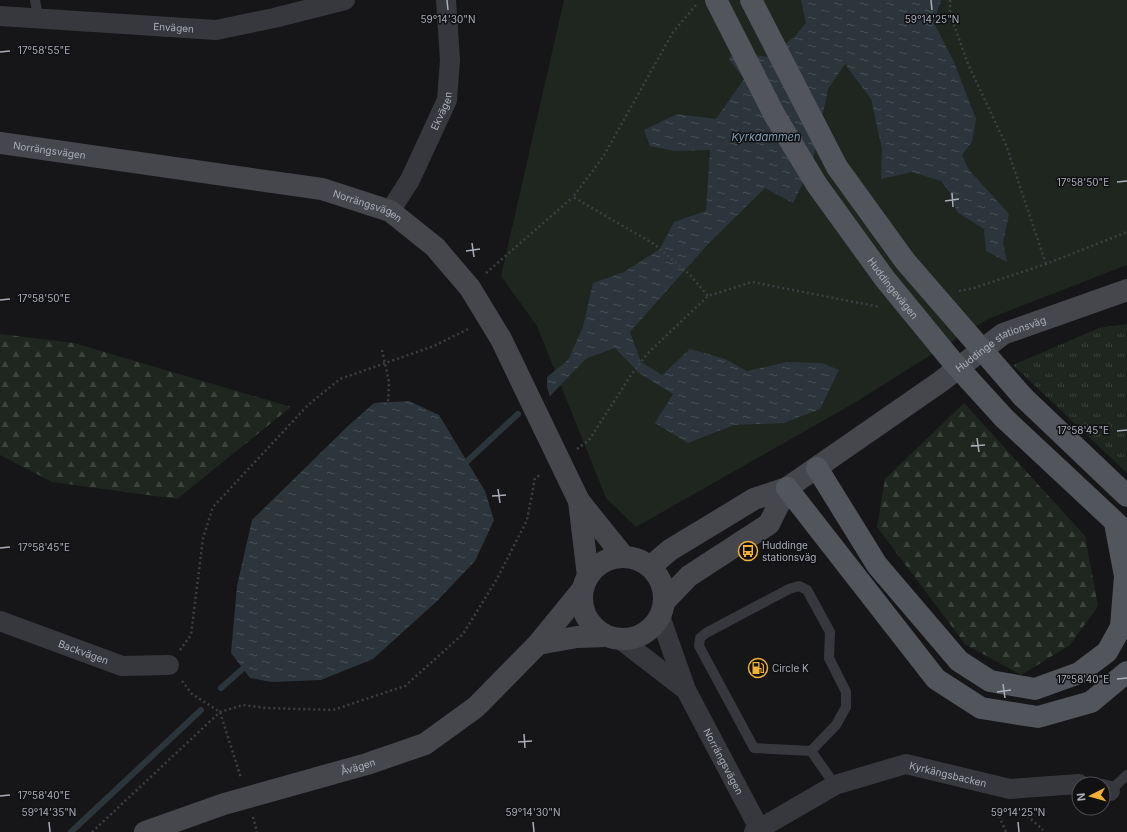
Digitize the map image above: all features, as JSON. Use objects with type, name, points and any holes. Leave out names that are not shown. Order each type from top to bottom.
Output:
[{"type":"main road","name":"Huddingevägen","points":[[716,0],[775,116],[817,185],[885,279],[953,362],[1004,418],[1121,527]]},
{"type":"main road","points":[[751,0],[837,167],[905,261],[1023,397],[1126,495]]},
{"type":"main road","points":[[817,468],[877,565],[959,661],[990,681],[1035,689],[1079,673],[1107,652],[1121,627],[1125,576],[1121,527]]},
{"type":"main road","points":[[787,488],[936,679],[981,708],[1038,717],[1091,702],[1127,672]]},
{"type":"street","name":"Envägen","points":[[0,16],[36,9],[216,30],[274,18],[345,0]]},
{"type":"street","name":"Ekvägen","points":[[390,211],[410,180],[447,100],[450,60],[446,0]]},
{"type":"street","name":"Norrängsvägen","points":[[0,143],[322,190],[390,211],[435,247],[470,288],[486,318],[501,339],[579,501],[624,557]]},
{"type":"street","name":"Huddinge stationsväg","points":[[650,567],[670,550],[754,499],[787,488],[940,382],[1004,334],[1127,290]]},
{"type":"street","name":"Huddinge stationsväg","points":[[662,609],[689,576],[769,524],[787,488]]},
{"type":"street","name":"Norrängsvägen","points":[[579,501],[585,583]]},
{"type":"street","points":[[538,644],[577,637],[613,638],[640,636],[652,628],[662,609],[663,588],[659,579],[650,567],[638,560],[624,557],[610,559],[597,566],[585,583],[582,604],[586,617],[594,628],[613,638]]},
{"type":"street","name":"Åvägen","points":[[145,832],[224,804],[366,764],[425,744],[476,707],[538,644],[585,583]]},
{"type":"street","name":"Norrängsvägen","points":[[662,609],[686,690],[758,831]]},
{"type":"street","name":"Backvägen","points":[[0,620],[122,666],[169,664]]},
{"type":"street","name":"Norrängsvägen","points":[[613,638],[686,690]]},
{"type":"street","name":"Kyrkängsbacken","points":[[758,831],[834,785],[906,764],[1010,789],[1071,785]]},
{"type":"lane","points":[[799,586],[807,590],[830,632],[829,658],[846,692],[846,707],[836,725],[811,751],[754,748],[699,646],[700,638],[706,633],[790,589],[799,586]]},
{"type":"lane","points":[[811,751],[834,785]]},
{"type":"lane","points":[[1111,787],[1127,775]]},
{"type":"path","points":[[470,288],[573,197],[603,158],[673,32],[701,0]]},
{"type":"path","points":[[950,0],[950,14],[963,50],[1006,145],[1046,264]]},
{"type":"path","points":[[573,197],[654,244],[690,275],[708,296]]},
{"type":"path","points":[[257,832],[248,798],[220,712],[192,694],[169,664],[191,635],[203,538],[212,507],[308,404],[340,379],[434,346],[471,328],[486,318]]},
{"type":"path","points":[[382,350],[389,382],[388,403]]},
{"type":"path","points":[[92,832],[220,712],[243,705],[266,708],[333,710],[405,686],[463,634],[497,579],[528,520],[535,478],[589,440],[631,375],[647,354]]},
{"type":"path","points":[[1017,806],[1043,830]]},
{"type":"green space","points":[[564,0],[1127,0],[1127,265],[988,319],[856,402],[636,527],[606,498],[537,326],[501,276]]},
{"type":"green space","points":[[1127,324],[1127,473],[1013,365],[1099,328]]},
{"type":"green space","points":[[0,334],[74,343],[291,407],[177,499],[52,482],[0,455]]},
{"type":"green space","points":[[964,403],[1085,536],[1098,606],[1070,645],[1021,675],[965,644],[877,527],[885,479]]},
{"type":"water","name":"Kyrkdammen","points":[[801,0],[941,0],[934,23],[954,62],[976,119],[972,142],[962,155],[969,170],[1009,214],[1003,243],[1007,262],[986,251],[984,229],[957,212],[950,193],[941,181],[912,172],[881,179],[882,149],[871,99],[845,64],[828,89],[812,165],[793,203],[765,188],[709,243],[630,332],[641,362],[662,375],[690,349],[725,359],[747,371],[787,362],[822,363],[839,370],[820,409],[784,423],[734,425],[688,443],[655,423],[673,394],[639,373],[615,348],[587,358],[550,396],[547,387],[547,377],[568,360],[583,327],[593,283],[624,272],[660,249],[674,222],[706,211],[710,150],[675,151],[650,146],[644,130],[677,114],[716,119],[744,79],[729,59],[733,53],[770,57],[795,36],[806,23]]},
{"type":"water","points":[[409,401],[439,415],[485,491],[494,520],[475,561],[436,602],[373,659],[321,680],[272,682],[250,678],[231,653],[237,586],[252,520],[348,426],[374,403]]},
{"type":"waterway","points":[[462,466],[518,414]]},
{"type":"waterway","points":[[221,688],[248,664]]},
{"type":"waterway","points":[[71,832],[201,710]]},
{"type":"place","name":"Huddinge stationsväg","points":[[748,551]]},
{"type":"place","name":"Circle K","points":[[758,668]]}]
